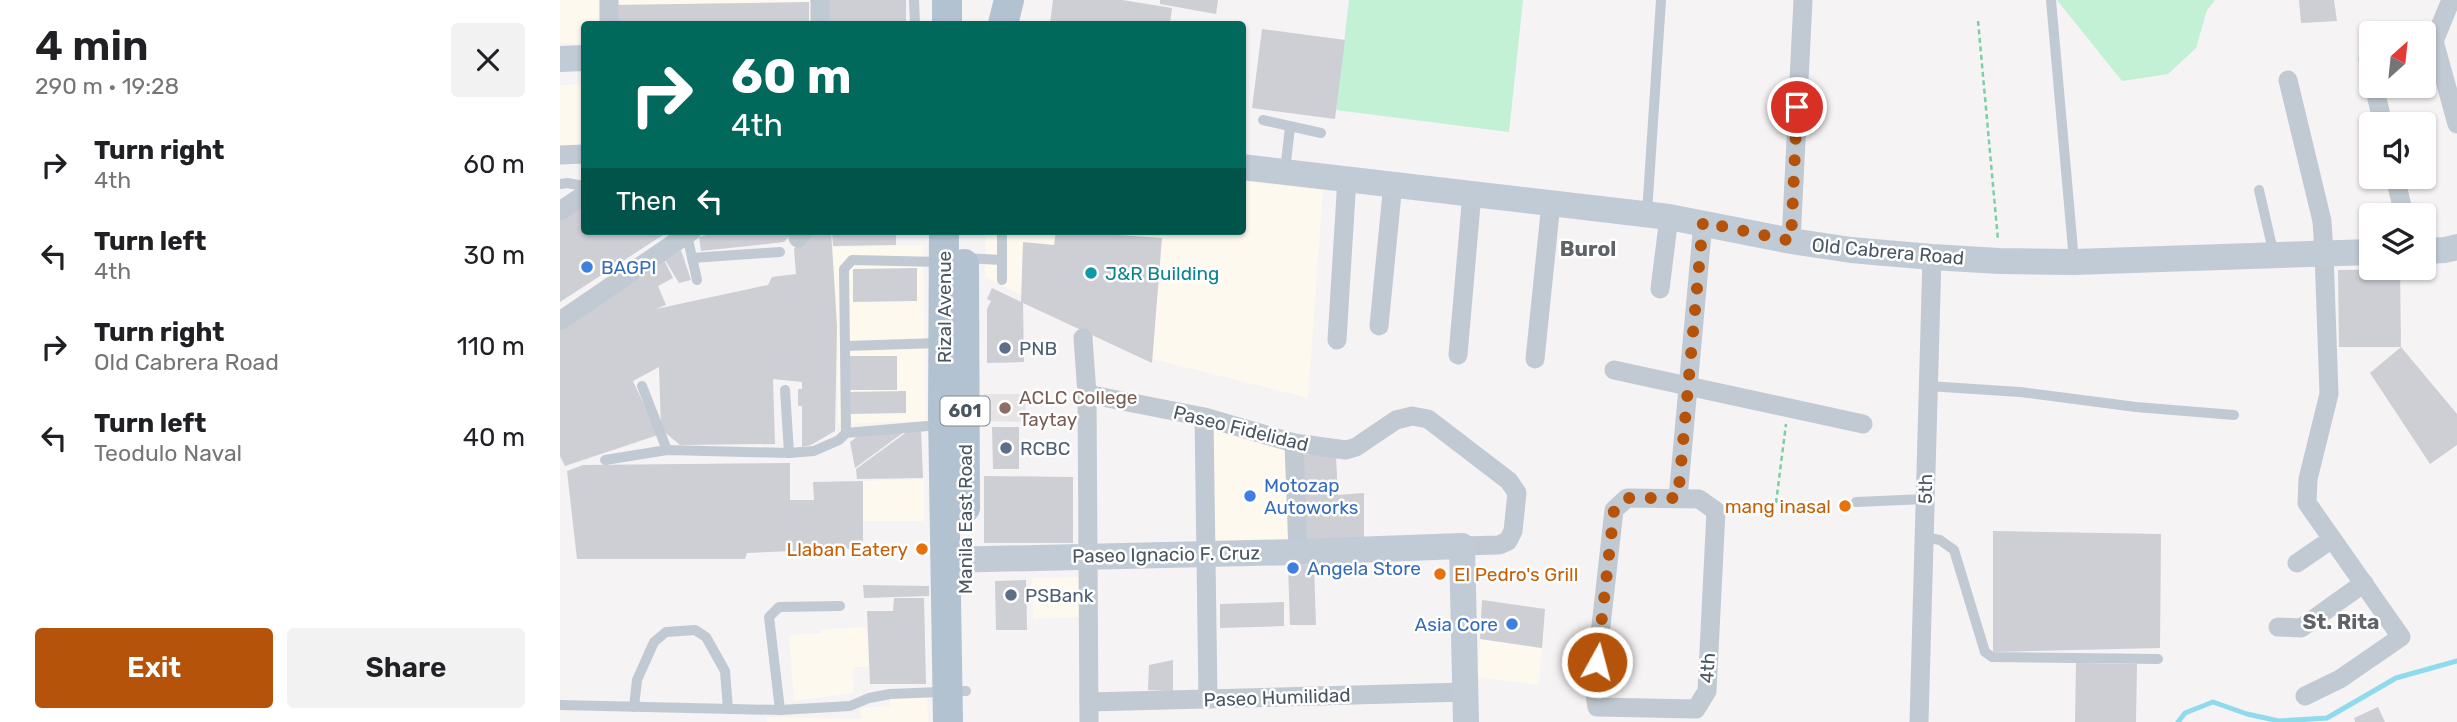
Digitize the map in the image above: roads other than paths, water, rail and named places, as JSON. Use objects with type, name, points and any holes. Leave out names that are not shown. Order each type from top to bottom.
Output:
[{"type":"main road","points":[[947,0],[947,21]]},
{"type":"main road","points":[[983,21],[988,0]]},
{"type":"main road","points":[[1004,21],[1009,0]]},
{"type":"main road","name":"Rizal Avenue","points":[[943,425],[943,343],[959,253],[947,235]]},
{"type":"main road","name":"Manila East Road","points":[[957,691],[955,560],[959,253]]},
{"type":"main road","name":"Manila East Road","points":[[943,425],[955,560]]},
{"type":"main road","name":"601","points":[[948,722],[957,691]]},
{"type":"main road","name":"601","points":[[957,691],[966,722]]},
{"type":"street","points":[[608,0],[609,21]]},
{"type":"street","points":[[820,0],[820,21]]},
{"type":"street","points":[[1791,241],[1803,0]]},
{"type":"street","points":[[2436,29],[2451,0]]},
{"type":"street","points":[[560,59],[581,58]]},
{"type":"street","points":[[2436,62],[2457,124]]},
{"type":"street","points":[[560,76],[581,76]]},
{"type":"street","points":[[2288,80],[2322,221],[2324,253],[2329,394],[2308,479],[2307,503],[2401,637],[2340,679],[2305,696]]},
{"type":"street","points":[[560,155],[581,154]]},
{"type":"street","name":"Old Cabrera Road","points":[[1246,167],[1658,215],[1791,241],[1851,250],[1932,257],[2074,262],[2359,252]]},
{"type":"street","points":[[1337,340],[1347,178]]},
{"type":"street","points":[[1379,326],[1393,183]]},
{"type":"street","points":[[1458,355],[1472,194]]},
{"type":"street","points":[[560,211],[581,197]]},
{"type":"street","points":[[1535,359],[1551,203]]},
{"type":"street","points":[[1658,215],[1660,289]]},
{"type":"street","points":[[1678,498],[1686,385],[1703,222]]},
{"type":"street","points":[[560,321],[687,235]]},
{"type":"street","points":[[2436,250],[2457,247]]},
{"type":"street","name":"5th","points":[[1919,722],[1932,257]]},
{"type":"street","points":[[1083,338],[1087,394],[1089,722]]},
{"type":"street","points":[[1614,370],[1863,424]]},
{"type":"street","name":"Paseo Fidelidad","points":[[1087,394],[1204,417],[1294,443],[1346,450],[1356,447],[1396,420],[1412,416],[1428,419],[1508,481],[1517,493],[1513,531],[1508,541],[1499,545],[1462,546]]},
{"type":"street","points":[[1204,417],[1208,699]]},
{"type":"street","points":[[1294,443],[1298,552]]},
{"type":"street","name":"4th","points":[[1627,498],[1678,498],[1699,499],[1716,511],[1707,691],[1696,709],[1597,707],[1594,688],[1614,510],[1627,498]]},
{"type":"street","points":[[2297,564],[2332,539]]},
{"type":"street","points":[[1462,546],[1466,722]]},
{"type":"street","name":"Paseo Ignacio F. Cruz","points":[[955,560],[1462,546]]},
{"type":"street","points":[[2277,627],[2301,628],[2364,583]]},
{"type":"street","name":"Paseo Humilidad","points":[[1089,702],[1466,692]]},
{"type":"lane","points":[[915,0],[915,21]]},
{"type":"lane","points":[[1658,215],[1661,0]]},
{"type":"lane","points":[[2051,0],[2074,262]]},
{"type":"lane","points":[[1263,120],[1321,133]]},
{"type":"lane","points":[[1285,172],[1290,127]]},
{"type":"lane","points":[[560,184],[581,185]]},
{"type":"lane","points":[[2259,190],[2274,255]]},
{"type":"lane","points":[[690,235],[697,280]]},
{"type":"lane","points":[[1002,235],[1002,280]]},
{"type":"lane","points":[[692,258],[780,251]]},
{"type":"lane","points":[[846,433],[844,269],[848,262],[959,253],[1002,260]]},
{"type":"lane","points":[[846,346],[943,343]]},
{"type":"lane","points":[[642,386],[667,450]]},
{"type":"lane","points":[[1928,386],[2020,392],[2136,407],[2234,415]]},
{"type":"lane","points":[[785,390],[789,453]]},
{"type":"lane","points":[[606,460],[667,450],[789,453],[814,451],[839,440],[846,433],[943,425]]},
{"type":"lane","points":[[1856,502],[1925,499]]},
{"type":"lane","points":[[1924,537],[1940,540],[1954,550],[1985,652],[1992,657],[2158,659]]},
{"type":"lane","points":[[780,710],[769,617],[779,607],[840,606]]},
{"type":"lane","points":[[634,707],[637,680],[654,642],[666,632],[695,630],[706,637],[724,671],[728,709]]},
{"type":"lane","points":[[560,705],[780,710],[850,706],[869,698],[890,694],[957,691]]},
{"type":"waterway","points":[[2178,722],[2185,713],[2213,702],[2247,714],[2279,721],[2327,718],[2396,678],[2457,661]]},
{"type":"place","name":"BAGPI","points":[[587,267]]},
{"type":"place","name":"J&R Building","points":[[1091,273]]},
{"type":"place","name":"PNB","points":[[1005,348]]},
{"type":"place","name":"ACLC College Taytay","points":[[1005,408]]},
{"type":"place","name":"RCBC","points":[[1006,448]]},
{"type":"place","name":"Motozap Autoworks","points":[[1250,496]]},
{"type":"place","name":"mang inasal","points":[[1845,506]]},
{"type":"place","name":"Llaban Eatery","points":[[922,549]]},
{"type":"place","name":"Angela Store","points":[[1293,568]]},
{"type":"place","name":"El Pedro's Grill","points":[[1440,574]]},
{"type":"place","name":"PSBank","points":[[1011,595]]},
{"type":"place","name":"Asia Core","points":[[1512,624]]},
{"type":"district","name":"Burol","points":[[1588,249]]},
{"type":"district","name":"St. Rita","points":[[2341,622]]}]
